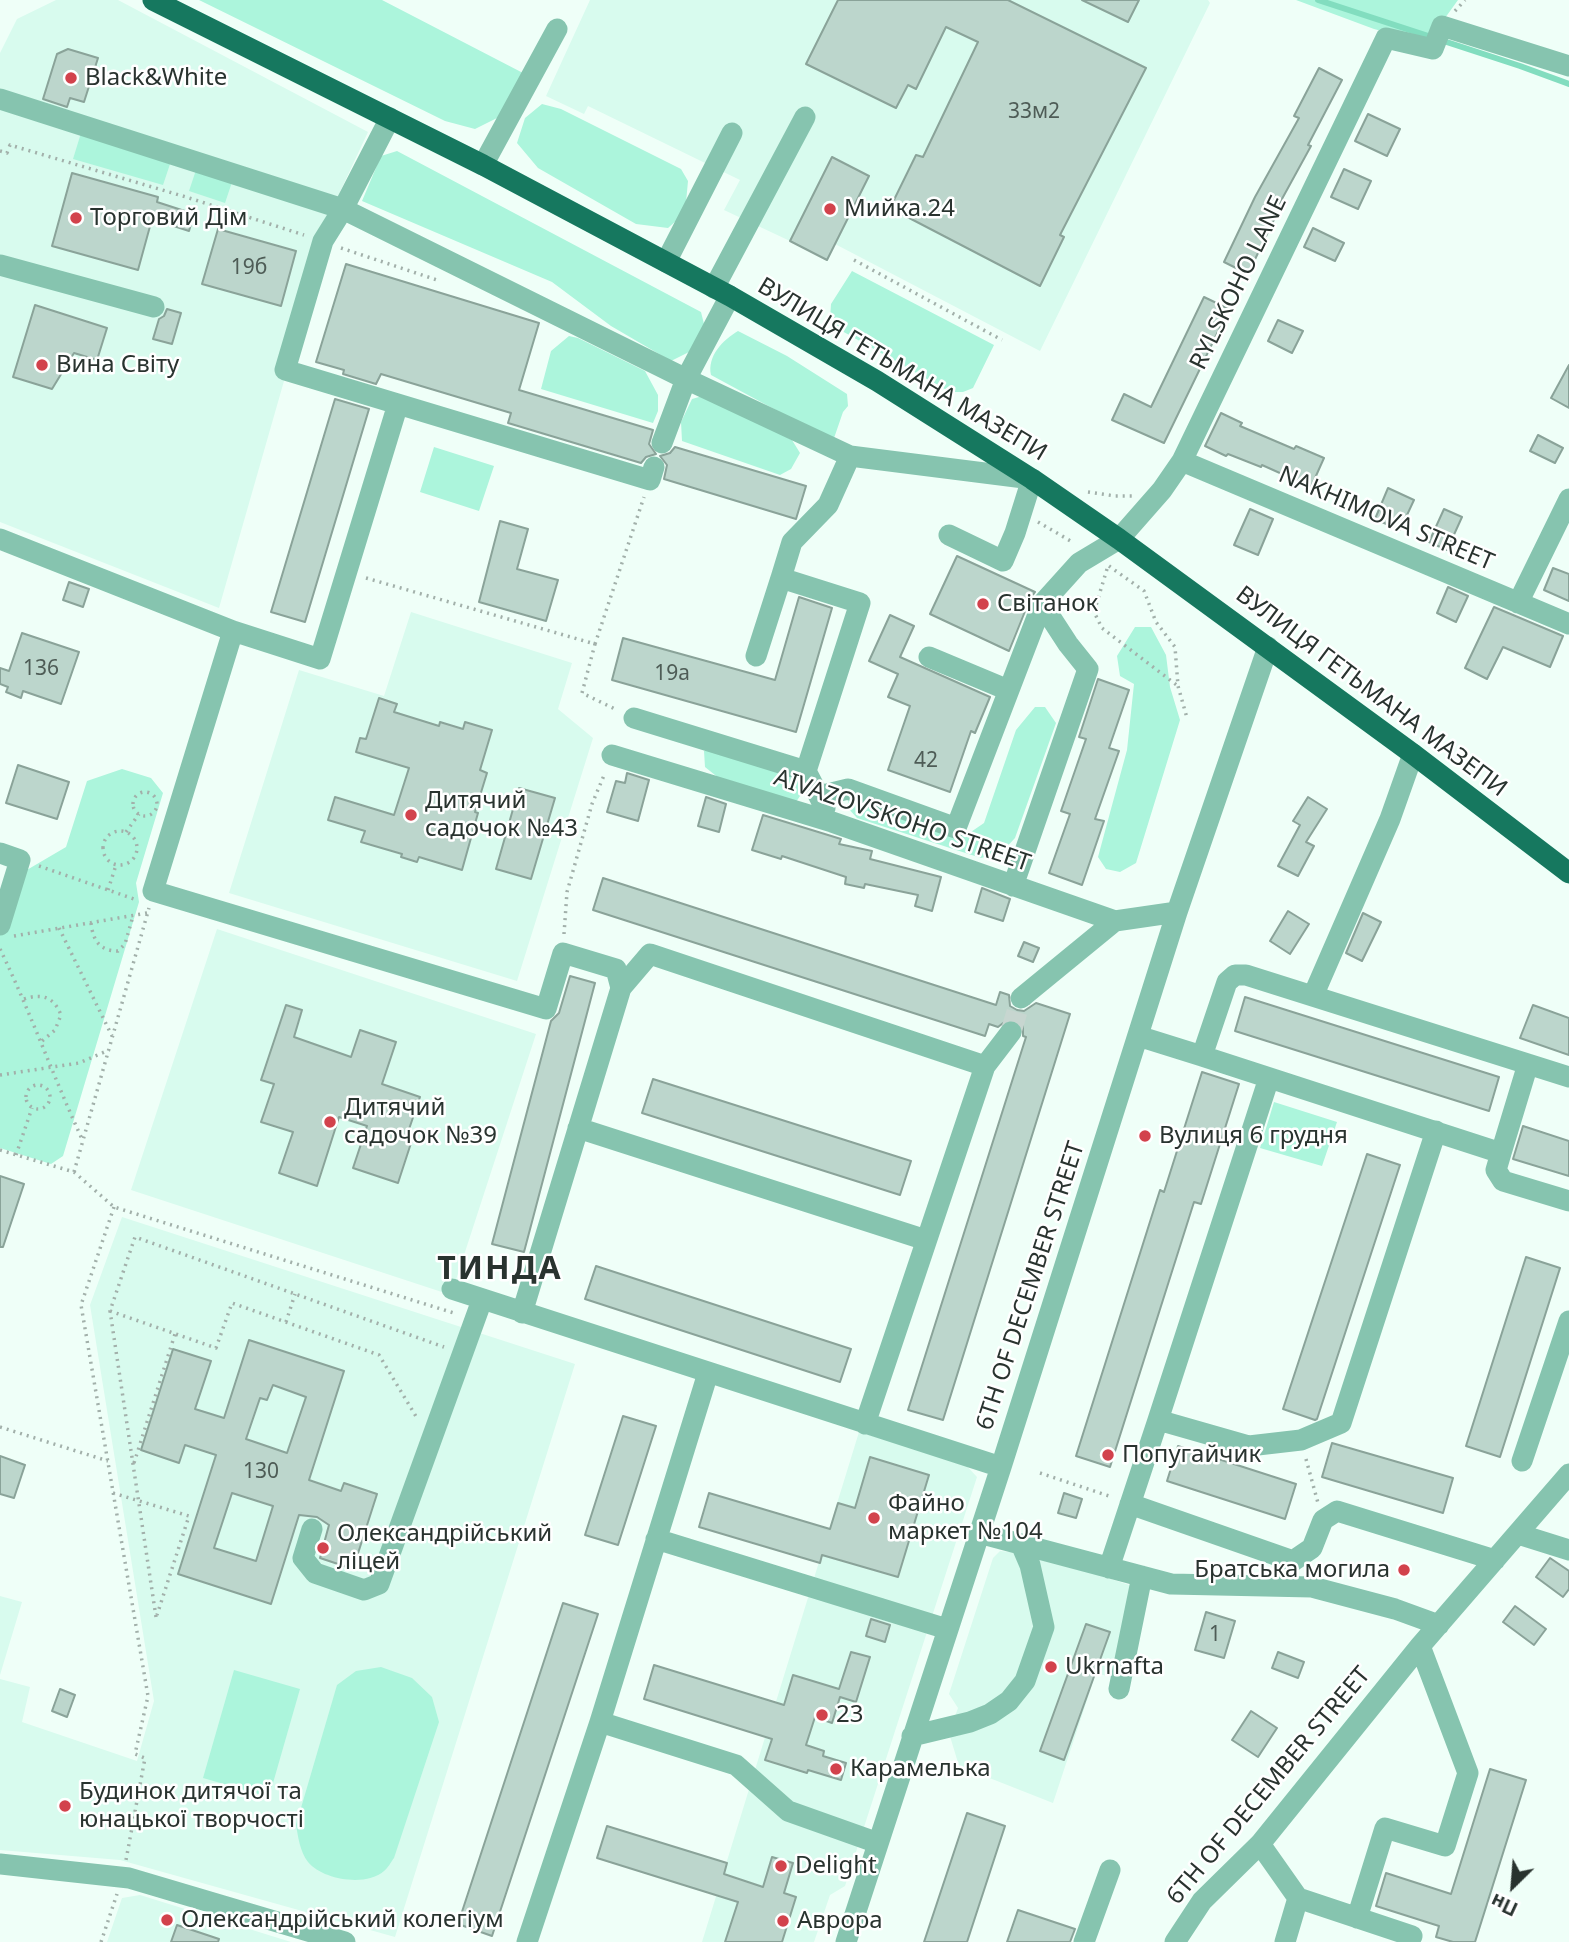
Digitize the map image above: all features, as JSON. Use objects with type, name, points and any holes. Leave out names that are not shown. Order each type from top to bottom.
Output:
[{"type":"highway","name":"ВУЛИЦЯ ГЕТЬМАНА МАЗЕПИ","points":[[153,0],[483,165],[722,292],[877,381],[1032,479],[1119,539],[1413,754],[1569,873]]},
{"type":"street","name":"RYLSKOHO LANE","points":[[1042,604],[1079,563],[1101,560],[1161,490],[1182,461],[1386,38],[1433,49],[1442,26],[1569,66]]},
{"type":"street","points":[[483,165],[556,29]]},
{"type":"street","points":[[0,99],[343,209],[686,379],[850,456],[1032,479],[1003,561],[949,535]]},
{"type":"street","points":[[662,443],[722,292],[805,117]]},
{"type":"street","points":[[390,118],[343,209],[323,241],[285,370],[398,404],[652,473]]},
{"type":"street","points":[[666,262],[732,134]]},
{"type":"street","points":[[0,265],[154,307]]},
{"type":"street","points":[[0,539],[233,631],[320,659],[398,404]]},
{"type":"street","points":[[756,656],[792,542],[828,505],[850,456]]},
{"type":"street","name":"NAKHIMOVA STREET","points":[[1182,461],[1569,624]]},
{"type":"street","points":[[1518,603],[1569,499]]},
{"type":"street","points":[[781,578],[860,603],[806,771],[832,822]]},
{"type":"street","points":[[819,796],[848,789],[956,828],[1042,604]]},
{"type":"street","points":[[1013,886],[1088,669],[1068,645],[1042,604]]},
{"type":"street","points":[[233,631],[151,898],[546,1009],[563,953],[616,969],[621,988]]},
{"type":"street","name":"6TH OF DECEMBER STREET","points":[[846,1942],[1001,1468],[1177,912],[1268,647]]},
{"type":"street","points":[[929,657],[1008,690]]},
{"type":"street","points":[[634,718],[806,771]]},
{"type":"street","points":[[1313,996],[1390,819],[1413,754]]},
{"type":"street","name":"AIVAZOVSKOHO STREET","points":[[612,755],[832,822],[1115,921],[1177,912]]},
{"type":"street","points":[[6,931],[10,856]]},
{"type":"street","points":[[1021,998],[1115,921]]},
{"type":"street","points":[[522,1312],[621,988],[650,954],[985,1066]]},
{"type":"street","points":[[1202,1056],[1227,982],[1235,975],[1246,975],[1569,1077]]},
{"type":"street","points":[[865,1424],[985,1066],[1011,1032]]},
{"type":"street","points":[[1138,1036],[1502,1153]]},
{"type":"street","points":[[1528,1064],[1496,1170],[1503,1181],[1569,1201]]},
{"type":"street","points":[[1109,1568],[1269,1077]]},
{"type":"street","points":[[578,1128],[926,1240]]},
{"type":"street","points":[[1158,1420],[1249,1446],[1301,1440],[1341,1423],[1436,1131]]},
{"type":"street","points":[[453,1289],[1001,1468]]},
{"type":"street","points":[[312,1529],[303,1558],[315,1573],[364,1590],[379,1584],[482,1300]]},
{"type":"street","points":[[1522,1461],[1569,1321]]},
{"type":"street","points":[[527,1942],[600,1721],[708,1373]]},
{"type":"street","name":"6TH OF DECEMBER STREET","points":[[1175,1942],[1202,1901],[1260,1843],[1420,1646],[1569,1474]]},
{"type":"street","points":[[1130,1504],[1293,1561],[1312,1548],[1322,1520],[1337,1511],[1495,1560]]},
{"type":"street","points":[[979,1533],[1171,1584],[1312,1587],[1395,1609],[1439,1625]]},
{"type":"street","points":[[1518,1534],[1569,1550]]},
{"type":"street","points":[[656,1539],[947,1629]]},
{"type":"street","points":[[912,1736],[970,1722],[990,1714],[1009,1701],[1025,1681],[1044,1627],[1030,1564],[1021,1544]]},
{"type":"street","points":[[1119,1689],[1142,1576]]},
{"type":"street","points":[[1357,1918],[1385,1828],[1445,1846],[1468,1773],[1420,1646]]},
{"type":"street","points":[[600,1721],[736,1765],[788,1811],[878,1843]]},
{"type":"street","points":[[1260,1843],[1298,1898],[1412,1936]]},
{"type":"street","points":[[0,1864],[122,1877],[345,1942]]},
{"type":"street","points":[[1084,1942],[1110,1870]]},
{"type":"street","points":[[1285,1942],[1298,1898]]},
{"type":"path","points":[[0,151],[7,153],[9,145],[186,197],[438,280]]},
{"type":"path","points":[[854,260],[1002,340]]},
{"type":"path","points":[[634,718],[582,693],[595,644],[652,473]]},
{"type":"path","points":[[1058,534],[1144,591],[1156,622],[1175,647],[1178,687],[1187,718]]},
{"type":"path","points":[[1101,560],[1094,612],[1102,628],[1178,687]]},
{"type":"path","points":[[346,572],[595,644]]},
{"type":"path","points":[[563,953],[567,892],[592,804],[612,755]]},
{"type":"path","points":[[150,793],[157,802],[156,810],[150,815],[139,814],[133,808],[133,800],[138,794],[150,793]]},
{"type":"path","points":[[126,832],[139,814]]},
{"type":"path","points":[[126,832],[134,838],[136,853],[126,864],[116,865],[107,859],[102,849],[103,844],[109,834],[126,832]]},
{"type":"path","points":[[10,856],[108,890],[151,898],[74,1172]]},
{"type":"path","points":[[108,890],[116,865]]},
{"type":"path","points":[[6,931],[59,928],[147,913]]},
{"type":"path","points":[[91,923],[92,935],[100,947],[107,951],[118,951],[125,944],[133,916]]},
{"type":"path","points":[[59,928],[112,1036]]},
{"type":"path","points":[[0,948],[83,1141]]},
{"type":"path","points":[[24,999],[32,996],[47,998],[56,1003],[61,1015],[55,1030],[41,1042]]},
{"type":"path","points":[[0,1074],[79,1063],[109,1050]]},
{"type":"path","points":[[39,1085],[49,1091],[51,1099],[47,1106],[32,1108],[27,1101],[29,1090],[39,1085]]},
{"type":"path","points":[[49,1091],[58,1087]]},
{"type":"path","points":[[16,1155],[32,1108]]},
{"type":"path","points":[[0,1150],[74,1172],[114,1207],[81,1305],[148,1696],[135,1754],[145,1758],[124,1866]]},
{"type":"path","points":[[113,1493],[138,1501],[189,1516],[156,1617],[138,1501],[110,1311],[135,1237],[463,1353]]},
{"type":"path","points":[[286,1322],[296,1294]]},
{"type":"path","points":[[110,1311],[216,1348],[232,1303],[379,1355],[431,1441]]},
{"type":"path","points":[[133,1465],[175,1334]]},
{"type":"path","points":[[0,1427],[108,1461]]},
{"type":"path","points":[[1301,1440],[1322,1520]]},
{"type":"path","points":[[1040,1473],[1130,1504]]},
{"type":"path","points":[[102,1942],[119,1891]]},
{"type":"shaded area","points":[[56,0],[118,0],[368,132],[316,243],[281,372],[284,381],[219,608],[0,522],[0,53],[17,19]]},
{"type":"shaded area","points":[[590,0],[1208,0],[1210,3],[1040,351],[835,244],[869,176],[832,158],[790,241],[724,210],[740,180],[588,106],[584,114],[546,96]]},
{"type":"shaded area","name":"Дитячий садочок №43","points":[[411,612],[572,663],[558,709],[593,738],[517,981],[229,893],[299,670],[384,696]]},
{"type":"shaded area","name":"Дитячий садочок №39","points":[[217,929],[536,1034],[451,1295],[131,1190]]},
{"type":"shaded area","name":"Олександрійський ліцей","points":[[122,1217],[575,1364],[395,1937],[120,1860],[0,1850],[0,1679],[30,1687],[22,1722],[137,1761],[154,1701],[90,1305]]},
{"type":"shaded area","points":[[859,1432],[964,1463],[977,1477],[845,1886],[830,1895],[814,1942],[702,1942]]},
{"type":"shaded area","points":[[1000,1551],[1039,1555],[1129,1585],[1133,1596],[1114,1678],[1096,1673],[1053,1803],[959,1766],[949,1733],[958,1708],[949,1694],[993,1558]]},
{"type":"shaded area","points":[[0,1596],[22,1602],[0,1675]]},
{"type":"shaded area","name":"Олександрійський колегіум","points":[[140,1895],[291,1942],[107,1942],[122,1898]]},
{"type":"green space","points":[[199,0],[382,0],[523,73],[503,115],[475,129],[445,121]]},
{"type":"green space","points":[[1296,0],[1458,0],[1427,43],[1374,29]]},
{"type":"green space","points":[[542,104],[561,109],[681,169],[688,181],[685,213],[668,228],[636,224],[538,168],[517,143],[525,118]]},
{"type":"green space","points":[[81,133],[171,161],[163,185],[73,159]]},
{"type":"green space","points":[[397,151],[701,312],[706,332],[693,350],[671,361],[611,326],[552,282],[362,201],[381,156]]},
{"type":"green space","points":[[196,170],[232,182],[225,203],[189,191]]},
{"type":"green space","points":[[852,271],[994,345],[973,388],[963,392],[950,392],[842,331],[830,319],[831,304]]},
{"type":"green space","points":[[738,331],[787,356],[847,394],[848,406],[843,412],[833,441],[711,375],[711,361],[717,349]]},
{"type":"green space","points":[[569,336],[645,371],[658,395],[658,411],[653,423],[541,389],[551,351]]},
{"type":"green space","points":[[706,395],[792,440],[800,453],[791,469],[780,475],[682,441],[681,422],[692,399]]},
{"type":"green space","points":[[434,447],[494,466],[479,511],[420,492]]},
{"type":"green space","points":[[1135,627],[1151,627],[1166,655],[1170,687],[1180,720],[1136,863],[1120,872],[1106,869],[1098,857],[1127,750],[1134,684],[1120,676],[1117,656]]},
{"type":"green space","points":[[1035,707],[1045,707],[1056,723],[1015,838],[1002,852],[981,858],[857,818],[847,807],[849,799],[947,833],[965,836],[984,823],[1016,730]]},
{"type":"green space","points":[[715,748],[784,771],[802,783],[802,793],[796,802],[720,779],[705,767],[704,751]]},
{"type":"green space","points":[[122,769],[151,778],[163,793],[136,883],[139,902],[63,1156],[51,1164],[0,1148],[0,933],[20,874],[66,847],[87,781]]},
{"type":"green space","points":[[1274,1102],[1337,1122],[1322,1166],[1260,1148]]},
{"type":"green space","points":[[381,1667],[412,1678],[432,1697],[439,1722],[394,1858],[385,1870],[367,1879],[334,1877],[315,1868],[305,1858],[296,1825],[337,1685],[356,1671]]},
{"type":"green space","points":[[234,1670],[300,1689],[269,1797],[203,1778]]},
{"type":"building","points":[[838,0],[1008,0],[1146,68],[1060,235],[1064,237],[1040,286],[890,208],[916,155],[923,157],[978,42],[946,27],[916,89],[908,85],[896,108],[806,64]]},
{"type":"building","points":[[1082,0],[1139,0],[1128,22]]},
{"type":"building","name":"Black&White","points":[[68,49],[98,58],[84,102],[70,98],[67,107],[43,99],[57,54]]},
{"type":"building","points":[[1319,68],[1342,80],[1308,145],[1311,146],[1277,208],[1279,209],[1248,274],[1224,262],[1255,197],[1299,118],[1294,116]]},
{"type":"building","points":[[1368,114],[1400,129],[1387,156],[1355,141]]},
{"type":"building","name":"Мийка.24","points":[[832,157],[869,176],[827,260],[790,241]]},
{"type":"building","points":[[1344,169],[1371,181],[1358,209],[1331,197]]},
{"type":"building","points":[[72,173],[158,197],[157,202],[194,214],[189,231],[152,219],[138,270],[52,246]]},
{"type":"building","points":[[1313,228],[1344,243],[1335,261],[1304,247]]},
{"type":"building","points":[[218,229],[296,251],[281,306],[202,284]]},
{"type":"building","points":[[346,264],[539,323],[519,390],[653,430],[649,444],[656,454],[646,457],[641,463],[508,423],[511,413],[381,374],[376,384],[343,374],[344,370],[316,362]]},
{"type":"building","points":[[1204,297],[1229,309],[1164,443],[1112,420],[1124,394],[1151,407]]},
{"type":"building","points":[[35,305],[107,328],[97,360],[74,353],[52,389],[13,377]]},
{"type":"building","points":[[167,309],[181,313],[172,344],[153,339],[159,319]]},
{"type":"building","points":[[1278,320],[1303,331],[1292,353],[1268,341]]},
{"type":"building","points":[[1569,365],[1569,408],[1551,398]]},
{"type":"building","points":[[335,399],[369,409],[305,622],[271,612]]},
{"type":"building","points":[[1221,413],[1242,423],[1240,426],[1294,449],[1296,446],[1324,458],[1311,487],[1262,465],[1261,467],[1228,454],[1226,456],[1205,446]]},
{"type":"building","points":[[1538,435],[1563,448],[1555,463],[1530,451]]},
{"type":"building","points":[[675,447],[806,486],[796,519],[664,479],[667,465],[660,456],[670,453]]},
{"type":"building","points":[[1388,488],[1414,500],[1400,530],[1375,519]]},
{"type":"building","points":[[1250,509],[1273,519],[1258,555],[1234,545]]},
{"type":"building","points":[[1444,509],[1462,517],[1447,550],[1429,542]]},
{"type":"building","points":[[500,521],[528,529],[517,569],[558,580],[546,621],[479,602]]},
{"type":"building","name":"Світанок","points":[[957,556],[1035,592],[1009,651],[930,614]]},
{"type":"building","points":[[1553,568],[1569,574],[1569,601],[1544,590]]},
{"type":"building","points":[[69,582],[89,589],[83,607],[63,600]]},
{"type":"building","points":[[1448,587],[1468,596],[1456,622],[1437,613]]},
{"type":"building","points":[[799,597],[832,608],[796,732],[612,680],[623,638],[775,680]]},
{"type":"building","points":[[1494,607],[1563,636],[1550,667],[1503,647],[1487,679],[1465,668]]},
{"type":"building","points":[[890,615],[914,626],[900,657],[990,697],[975,733],[971,731],[950,792],[888,770],[910,706],[888,697],[898,674],[869,661]]},
{"type":"building","points":[[22,633],[79,652],[61,704],[23,691],[21,698],[6,692],[8,687],[0,684],[0,668],[9,671]]},
{"type":"building","points":[[1098,679],[1129,690],[1109,748],[1119,751],[1095,819],[1104,821],[1082,885],[1049,873],[1070,814],[1061,811],[1086,739],[1079,737]]},
{"type":"building","points":[[379,698],[397,704],[394,712],[439,726],[440,722],[463,729],[465,722],[492,730],[480,770],[487,773],[462,870],[419,857],[417,862],[401,857],[402,854],[361,842],[365,831],[328,820],[335,797],[394,815],[409,768],[356,752],[360,738],[366,739]]},
{"type":"building","points":[[18,765],[69,782],[57,819],[6,803]]},
{"type":"building","points":[[627,773],[649,780],[638,821],[607,812],[616,781],[625,783]]},
{"type":"building","points":[[519,788],[555,798],[531,879],[496,869]]},
{"type":"building","points":[[706,797],[726,804],[719,832],[698,826]]},
{"type":"building","points":[[1308,797],[1327,809],[1306,842],[1314,846],[1298,876],[1278,866],[1300,825],[1293,821]]},
{"type":"building","points":[[763,815],[841,839],[839,844],[872,851],[870,859],[941,877],[932,911],[915,906],[918,895],[865,884],[864,888],[845,884],[846,877],[782,856],[781,859],[752,850]]},
{"type":"building","points":[[603,878],[996,1005],[1000,992],[1009,995],[1010,1006],[1017,1010],[1024,1011],[1036,1003],[1070,1014],[943,1420],[908,1410],[1026,1037],[1023,1036],[1023,1026],[1018,1021],[1007,1020],[998,1027],[989,1024],[985,1036],[593,910]]},
{"type":"building","points":[[982,888],[1010,899],[1003,921],[975,912]]},
{"type":"building","points":[[1288,911],[1309,924],[1290,954],[1270,941]]},
{"type":"building","points":[[1363,913],[1381,922],[1362,961],[1346,953]]},
{"type":"building","points":[[1024,942],[1039,948],[1033,962],[1018,956]]},
{"type":"building","points":[[570,976],[595,983],[524,1252],[492,1244],[551,1021],[559,1013]]},
{"type":"building","points":[[1245,997],[1499,1077],[1489,1111],[1235,1031]]},
{"type":"building","points":[[286,1005],[302,1010],[294,1037],[351,1057],[360,1030],[396,1042],[382,1084],[420,1097],[406,1138],[412,1140],[398,1183],[353,1168],[367,1126],[339,1117],[317,1186],[279,1173],[293,1132],[261,1122],[274,1084],[261,1080]]},
{"type":"building","points":[[1533,1005],[1569,1018],[1569,1055],[1520,1038]]},
{"type":"building","points":[[1202,1072],[1239,1084],[1201,1204],[1194,1202],[1110,1467],[1076,1456],[1160,1190],[1164,1192]]},
{"type":"building","points":[[653,1079],[911,1161],[900,1195],[642,1113]]},
{"type":"building","points":[[1523,1126],[1569,1141],[1569,1176],[1513,1159]]},
{"type":"building","points":[[1367,1154],[1400,1165],[1315,1420],[1283,1409]]},
{"type":"building","points":[[0,1176],[24,1184],[3,1247],[0,1247]]},
{"type":"building","points":[[1526,1257],[1560,1268],[1500,1457],[1466,1446]]},
{"type":"building","points":[[596,1266],[851,1349],[840,1382],[585,1299]]},
{"type":"building","points":[[249,1340],[344,1371],[309,1480],[341,1491],[344,1483],[377,1494],[353,1569],[320,1558],[329,1525],[317,1517],[299,1515],[271,1604],[178,1574],[216,1455],[185,1445],[179,1463],[141,1450],[173,1349],[211,1361],[195,1409],[224,1418]],"holes":[[[273,1385],[306,1397],[287,1453],[246,1439],[260,1398],[267,1400]],[[232,1493],[273,1506],[256,1561],[214,1548]]]},
{"type":"building","points":[[623,1416],[656,1426],[618,1545],[585,1535]]},
{"type":"building","points":[[1332,1443],[1453,1478],[1443,1513],[1322,1477]]},
{"type":"building","points":[[1178,1446],[1296,1484],[1285,1519],[1167,1481]]},
{"type":"building","points":[[0,1456],[25,1465],[14,1498],[0,1494]]},
{"type":"building","name":"Файно маркет №104","points":[[870,1457],[929,1475],[898,1577],[822,1555],[820,1563],[699,1527],[709,1493],[830,1529],[838,1503],[855,1508]]},
{"type":"building","points":[[1064,1493],[1082,1499],[1076,1518],[1058,1513]]},
{"type":"building","points":[[1550,1558],[1569,1571],[1569,1589],[1563,1597],[1536,1577]]},
{"type":"building","points":[[563,1603],[598,1614],[492,1936],[458,1924]]},
{"type":"building","points":[[1515,1606],[1546,1629],[1534,1645],[1503,1622]]},
{"type":"building","points":[[1206,1612],[1235,1621],[1224,1658],[1195,1650]]},
{"type":"building","points":[[871,1619],[890,1625],[885,1642],[866,1636]]},
{"type":"building","points":[[1086,1624],[1110,1632],[1064,1760],[1040,1751]]},
{"type":"building","points":[[851,1652],[870,1657],[856,1702],[840,1697],[832,1723],[815,1717],[806,1745],[824,1751],[823,1756],[846,1763],[841,1780],[765,1760],[772,1739],[644,1699],[654,1665],[784,1705],[793,1675],[839,1689]]},
{"type":"building","points":[[1278,1652],[1304,1662],[1298,1678],[1272,1668]]},
{"type":"building","points":[[60,1689],[75,1695],[67,1717],[52,1711]]},
{"type":"building","points":[[1251,1711],[1277,1728],[1258,1757],[1232,1740]]},
{"type":"building","points":[[1490,1769],[1526,1780],[1475,1942],[1453,1942],[1436,1937],[1439,1926],[1376,1906],[1386,1873],[1451,1894]]},
{"type":"building","points":[[967,1813],[1005,1826],[967,1942],[924,1942]]},
{"type":"building","points":[[607,1826],[727,1863],[724,1874],[763,1887],[772,1857],[793,1863],[784,1893],[796,1897],[782,1942],[725,1942],[738,1902],[597,1858]]},
{"type":"building","points":[[1018,1910],[1075,1929],[1070,1942],[1007,1942]]},
{"type":"building","points":[[177,1925],[219,1939],[218,1942],[171,1942]]},
{"type":"waterway","points":[[1318,0],[1569,84]]},
{"type":"tunnel","points":[[1011,1032],[1021,998]]},
{"type":"place","name":"Black&White","points":[[71,78]]},
{"type":"place","name":"Мийка.24","points":[[830,209]]},
{"type":"place","name":"Торговий Дім","points":[[76,218]]},
{"type":"place","name":"Вина Світу","points":[[42,365]]},
{"type":"place","name":"Світанок","points":[[983,604]]},
{"type":"place","name":"Дитячий садочок №43","points":[[411,815]]},
{"type":"place","name":"Дитячий садочок №39","points":[[330,1122]]},
{"type":"place","name":"Вулиця 6 грудня","points":[[1145,1136]]},
{"type":"place","name":"Попугайчик","points":[[1108,1455]]},
{"type":"place","name":"Файно маркет №104","points":[[874,1518]]},
{"type":"place","name":"Олександрійський ліцей","points":[[323,1548]]},
{"type":"place","name":"Братська могила","points":[[1404,1570]]},
{"type":"place","name":"Ukrnafta","points":[[1051,1667]]},
{"type":"place","name":"23","points":[[822,1715]]},
{"type":"place","name":"Карамелька","points":[[836,1769]]},
{"type":"place","name":"Будинок дитячої та юнацької творчості","points":[[65,1806]]},
{"type":"place","name":"Delight","points":[[781,1866]]},
{"type":"place","name":"Олександрійський колегіум","points":[[167,1920]]},
{"type":"place","name":"Аврора","points":[[783,1921]]},
{"type":"district","name":"ТИНДА","points":[[500,1270]]}]
